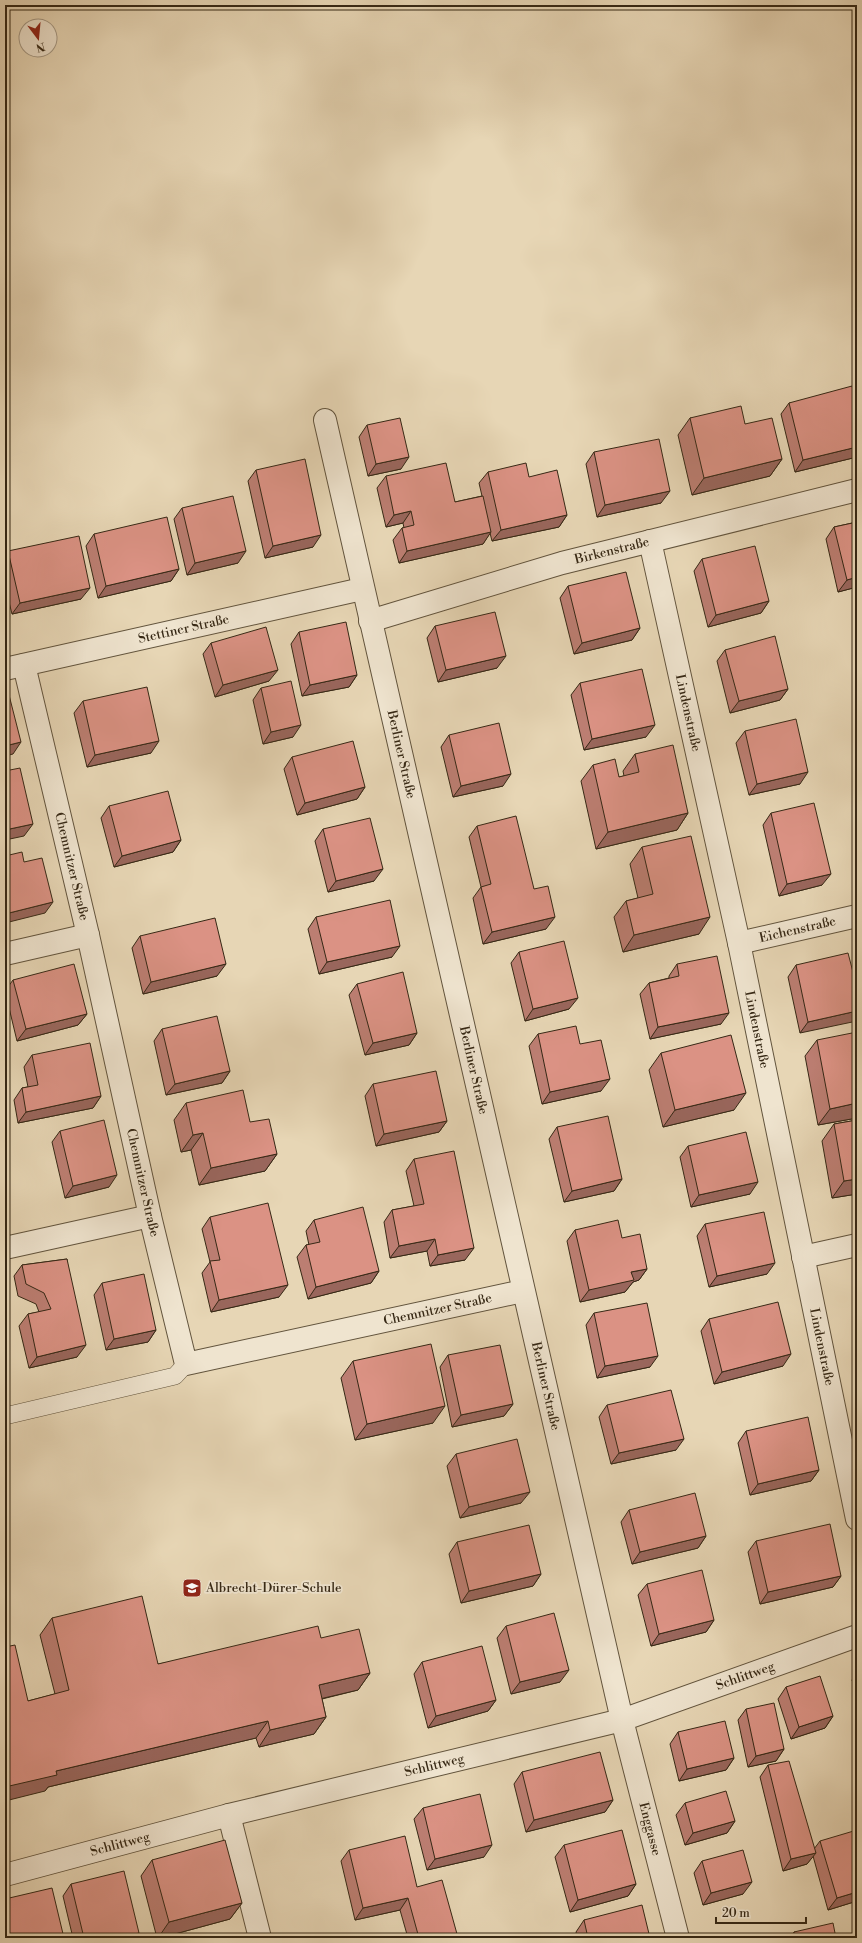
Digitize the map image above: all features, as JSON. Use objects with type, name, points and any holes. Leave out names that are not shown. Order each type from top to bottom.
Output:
[{"type":"street","name":"Berliner Straße","points":[[325,420],[362,589],[622,1720]]},
{"type":"street","name":"Birkenstraße","points":[[370,621],[562,563],[857,490]]},
{"type":"street","name":"Lindenstraße","points":[[650,541],[739,943],[857,1519]]},
{"type":"street","name":"Stettiner Straße","points":[[15,667],[362,589]]},
{"type":"street","name":"Chemnitzer Straße","points":[[15,667],[88,935],[150,1216],[186,1364],[523,1291]]},
{"type":"street","name":"Eichenstraße","points":[[739,943],[857,916]]},
{"type":"street","points":[[5,954],[88,935]]},
{"type":"street","points":[[5,1248],[150,1216]]},
{"type":"street","points":[[803,1257],[857,1245]]},
{"type":"street","name":"Schlittweg","points":[[5,1875],[229,1815],[622,1720],[857,1636]]},
{"type":"street","name":"Enggasse","points":[[622,1720],[678,1938]]},
{"type":"street","points":[[229,1815],[260,1938]]},
{"type":"lane","points":[[5,1416],[175,1376],[186,1364]]},
{"type":"building","points":[[852,386],[857,405],[857,447],[803,460],[789,403]]},
{"type":"building","points":[[741,406],[745,424],[772,418],[782,459],[704,478],[690,418]]},
{"type":"building","points":[[400,418],[409,457],[376,464],[367,425]]},
{"type":"building","points":[[659,439],[670,491],[605,505],[594,452]]},
{"type":"building","points":[[305,459],[321,535],[273,546],[256,470]]},
{"type":"building","points":[[446,463],[455,502],[483,496],[491,532],[407,551],[402,528],[414,525],[411,511],[394,515],[386,476]]},
{"type":"building","points":[[526,463],[529,477],[557,470],[567,515],[501,530],[488,472]]},
{"type":"building","points":[[233,496],[246,551],[195,563],[182,508]]},
{"type":"building","points":[[167,517],[179,569],[106,586],[94,534]]},
{"type":"building","points":[[857,522],[857,577],[847,580],[834,527]]},
{"type":"building","points":[[79,536],[90,588],[20,603],[8,551]]},
{"type":"building","points":[[755,546],[769,601],[716,615],[702,559]]},
{"type":"building","points":[[626,572],[640,628],[582,643],[568,586]]},
{"type":"building","points":[[495,612],[506,656],[446,670],[435,626]]},
{"type":"building","points":[[346,622],[357,675],[310,685],[299,632]]},
{"type":"building","points":[[266,627],[278,670],[223,685],[211,643]]},
{"type":"building","points":[[775,636],[788,689],[739,701],[725,650]]},
{"type":"building","points":[[642,669],[655,725],[592,739],[580,683]]},
{"type":"building","points":[[291,681],[301,725],[271,732],[261,688]]},
{"type":"building","points":[[147,687],[159,741],[95,755],[83,701]]},
{"type":"building","points":[[9,695],[21,742],[5,746],[5,696]]},
{"type":"building","points":[[796,719],[808,772],[757,784],[745,731]]},
{"type":"building","points":[[499,723],[511,774],[461,786],[449,735]]},
{"type":"building","points":[[353,741],[365,787],[305,803],[292,757]]},
{"type":"building","points":[[673,745],[688,813],[608,832],[593,765],[615,759],[619,777],[639,772],[635,754]]},
{"type":"building","points":[[20,768],[33,824],[5,830],[5,771]]},
{"type":"building","points":[[168,791],[181,840],[122,856],[109,806]]},
{"type":"building","points":[[814,803],[831,874],[787,884],[771,813]]},
{"type":"building","points":[[516,816],[534,889],[548,886],[555,917],[492,932],[481,887],[491,884],[477,826]]},
{"type":"building","points":[[370,818],[383,869],[336,881],[323,829]]},
{"type":"building","points":[[691,836],[710,917],[634,935],[626,901],[653,894],[642,847]]},
{"type":"building","points":[[22,852],[24,862],[42,858],[53,902],[5,914],[5,856]]},
{"type":"building","points":[[390,900],[400,946],[327,962],[316,917]]},
{"type":"building","points":[[215,918],[226,964],[151,982],[140,936]]},
{"type":"building","points":[[564,941],[578,998],[533,1009],[519,952]]},
{"type":"building","points":[[848,953],[854,976],[857,975],[857,1011],[808,1022],[796,965]]},
{"type":"building","points":[[717,956],[729,1013],[658,1027],[649,983],[679,976],[677,964]]},
{"type":"building","points":[[74,964],[87,1014],[26,1029],[13,980]]},
{"type":"building","points":[[403,972],[417,1033],[373,1043],[357,984]]},
{"type":"building","points":[[217,1016],[230,1071],[175,1084],[162,1029]]},
{"type":"building","points":[[576,1026],[580,1044],[601,1040],[610,1079],[550,1092],[538,1034]]},
{"type":"building","points":[[857,1032],[857,1103],[830,1109],[817,1040]]},
{"type":"building","points":[[731,1035],[746,1093],[675,1110],[661,1053]]},
{"type":"building","points":[[90,1043],[101,1096],[26,1112],[22,1088],[38,1085],[32,1055]]},
{"type":"building","points":[[436,1071],[447,1121],[384,1134],[373,1084]]},
{"type":"building","points":[[243,1090],[250,1122],[269,1119],[277,1154],[211,1168],[203,1133],[193,1135],[186,1103]]},
{"type":"building","points":[[608,1116],[622,1179],[572,1191],[557,1127]]},
{"type":"building","points":[[104,1120],[117,1175],[73,1186],[60,1131]]},
{"type":"building","points":[[857,1120],[857,1179],[844,1181],[834,1124]]},
{"type":"building","points":[[746,1132],[758,1182],[699,1195],[688,1146]]},
{"type":"building","points":[[454,1151],[474,1248],[438,1255],[435,1239],[399,1246],[392,1210],[424,1204],[414,1159]]},
{"type":"building","points":[[268,1203],[288,1285],[219,1300],[210,1261],[220,1260],[210,1217]]},
{"type":"building","points":[[363,1207],[379,1271],[316,1287],[306,1245],[320,1242],[314,1220]]},
{"type":"building","points":[[764,1212],[775,1263],[717,1276],[705,1224]]},
{"type":"building","points":[[618,1220],[622,1238],[640,1234],[647,1269],[631,1272],[634,1280],[589,1290],[575,1230]]},
{"type":"building","points":[[67,1259],[86,1345],[37,1357],[28,1314],[51,1309],[44,1293],[26,1284],[22,1265]]},
{"type":"building","points":[[144,1274],[156,1330],[114,1339],[102,1283]]},
{"type":"building","points":[[778,1302],[791,1354],[722,1372],[709,1319]]},
{"type":"building","points":[[647,1303],[658,1356],[605,1366],[594,1313]]},
{"type":"building","points":[[431,1344],[445,1406],[367,1424],[353,1361]]},
{"type":"building","points":[[500,1345],[513,1404],[461,1415],[448,1355]]},
{"type":"building","points":[[671,1390],[684,1439],[619,1453],[607,1405]]},
{"type":"building","points":[[808,1417],[819,1470],[758,1484],[746,1431]]},
{"type":"building","points":[[517,1439],[530,1492],[469,1507],[456,1454]]},
{"type":"building","points":[[695,1493],[706,1536],[640,1552],[629,1510]]},
{"type":"building","points":[[830,1524],[841,1576],[768,1592],[756,1541]]},
{"type":"building","points":[[529,1525],[541,1574],[469,1591],[457,1542]]},
{"type":"building","points":[[702,1570],[714,1620],[659,1634],[647,1584]]},
{"type":"building","points":[[142,1596],[158,1664],[318,1626],[321,1638],[359,1629],[370,1673],[319,1685],[326,1717],[270,1730],[268,1721],[56,1771],[57,1775],[5,1787],[5,1647],[15,1645],[28,1701],[69,1690],[52,1618]]},
{"type":"building","points":[[554,1613],[569,1670],[520,1682],[506,1626]]},
{"type":"building","points":[[482,1646],[496,1700],[436,1716],[422,1662]]},
{"type":"building","points":[[820,1676],[833,1716],[799,1727],[786,1687]]},
{"type":"building","points":[[774,1703],[784,1749],[756,1756],[746,1709]]},
{"type":"building","points":[[725,1721],[734,1758],[687,1769],[678,1732]]},
{"type":"building","points":[[600,1752],[613,1800],[534,1820],[522,1772]]},
{"type":"building","points":[[789,1761],[816,1853],[791,1859],[768,1765]]},
{"type":"building","points":[[726,1791],[735,1821],[693,1833],[685,1803]]},
{"type":"building","points":[[480,1794],[492,1845],[435,1859],[423,1808]]},
{"type":"building","points":[[622,1830],[636,1884],[578,1900],[564,1845]]},
{"type":"building","points":[[857,1830],[857,1892],[837,1898],[820,1841]]},
{"type":"building","points":[[405,1836],[417,1887],[442,1880],[457,1934],[446,1938],[419,1938],[408,1898],[363,1908],[349,1850]]},
{"type":"building","points":[[225,1840],[242,1903],[169,1922],[152,1860]]},
{"type":"building","points":[[743,1850],[752,1882],[711,1893],[702,1861]]},
{"type":"building","points":[[124,1871],[139,1933],[119,1938],[84,1938],[71,1884]]},
{"type":"building","points":[[52,1888],[64,1938],[5,1938],[5,1899]]},
{"type":"building","points":[[642,1905],[650,1938],[588,1938],[584,1920]]},
{"type":"building","points":[[833,1923],[836,1938],[795,1938],[794,1932]]},
{"type":"place","name":"Albrecht-Dürer-Schule","points":[[192,1588]]}]
